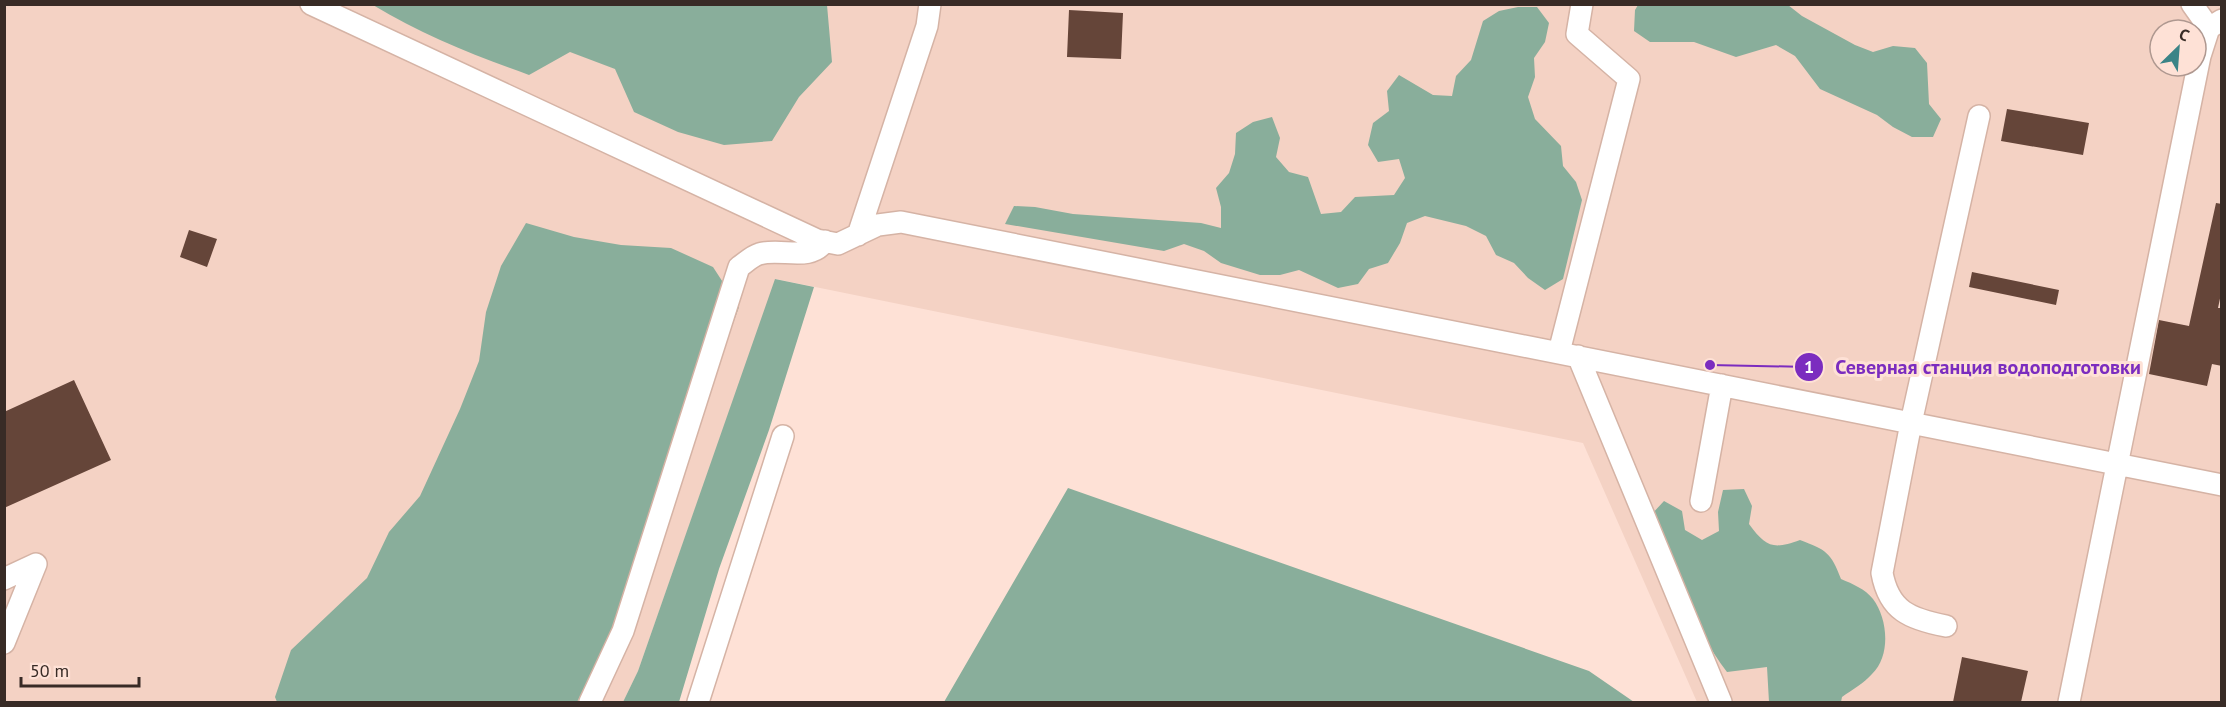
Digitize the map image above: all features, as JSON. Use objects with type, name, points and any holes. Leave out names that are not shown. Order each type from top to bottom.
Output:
[{"type":"lane","points":[[311,4],[817,240],[838,244],[878,225],[901,222],[2222,485]]},
{"type":"lane","points":[[858,235],[927,26],[930,4]]},
{"type":"lane","points":[[1582,4],[1578,34],[1629,79],[1569,354],[1721,702]]},
{"type":"lane","points":[[2069,702],[2200,56],[2215,24],[2192,4]]},
{"type":"lane","points":[[1946,626],[1924,622],[1909,616],[1895,605],[1885,590],[1882,573],[1911,423],[1979,116]]},
{"type":"lane","points":[[590,702],[623,631],[739,267],[757,254],[783,252],[808,254],[820,249],[825,241]]},
{"type":"lane","points":[[1701,501],[1722,385]]},
{"type":"lane","points":[[698,702],[783,436]]},
{"type":"lane","points":[[4,579],[36,564],[4,643]]},
{"type":"shaded area","points":[[4,5],[2221,5],[2221,702],[1697,702],[1583,443],[776,279],[638,671],[623,702],[5,702]]},
{"type":"green space","points":[[373,5],[827,5],[832,62],[799,97],[772,141],[724,145],[678,132],[634,112],[615,69],[570,52],[529,75],[450,44]]},
{"type":"green space","points":[[1638,5],[1788,5],[1802,16],[1855,45],[1873,52],[1893,46],[1915,48],[1927,63],[1929,104],[1941,119],[1933,137],[1912,137],[1877,115],[1820,89],[1795,56],[1776,45],[1736,57],[1694,42],[1650,42],[1634,31],[1635,10]]},
{"type":"green space","points":[[1518,7],[1537,7],[1549,23],[1545,42],[1534,58],[1535,77],[1528,97],[1535,119],[1561,146],[1563,166],[1576,182],[1582,200],[1563,279],[1545,290],[1528,278],[1514,263],[1496,255],[1486,236],[1466,226],[1425,216],[1407,223],[1400,243],[1388,263],[1369,269],[1358,284],[1338,288],[1299,270],[1280,275],[1260,275],[1221,263],[1204,251],[1184,244],[1164,251],[1005,224],[1014,206],[1035,207],[1073,214],[1201,223],[1221,228],[1221,207],[1216,188],[1229,173],[1235,154],[1236,133],[1253,122],[1272,117],[1280,138],[1276,157],[1289,172],[1308,177],[1321,214],[1341,212],[1355,197],[1394,195],[1405,178],[1399,159],[1378,162],[1368,145],[1373,123],[1389,111],[1387,91],[1399,75],[1433,95],[1452,96],[1456,76],[1471,60],[1483,21],[1499,11]]},
{"type":"green space","points":[[526,223],[574,237],[621,245],[671,248],[713,267],[739,307],[635,593],[577,702],[277,702],[275,697],[291,650],[367,578],[389,532],[420,496],[460,409],[479,361],[486,312],[501,266]]},
{"type":"green space","points":[[775,279],[814,287],[769,430],[719,569],[679,702],[623,702],[638,671]]},
{"type":"green space","points":[[1068,488],[1589,671],[1634,702],[944,702]]},
{"type":"green space","points":[[1744,489],[1752,506],[1749,524],[1760,538],[1776,545],[1800,540],[1822,550],[1834,563],[1841,579],[1866,592],[1878,607],[1885,637],[1882,658],[1872,674],[1842,697],[1841,702],[1769,702],[1767,667],[1727,672],[1704,636],[1684,596],[1651,515],[1664,501],[1682,511],[1685,530],[1702,540],[1719,531],[1718,512],[1723,490]]},
{"type":"building","points":[[1069,10],[1123,13],[1121,59],[1067,57]]},
{"type":"building","points":[[2007,109],[2089,123],[2083,155],[2001,141]]},
{"type":"building","points":[[2216,203],[2222,204],[2222,289],[2218,308],[2222,308],[2222,366],[2212,364],[2207,386],[2149,374],[2159,320],[2189,326]]},
{"type":"building","points":[[189,230],[217,239],[207,267],[180,257]]},
{"type":"building","points":[[1972,272],[2059,290],[2056,305],[1969,287]]},
{"type":"building","points":[[74,380],[111,460],[4,508],[4,412]]},
{"type":"building","points":[[1962,657],[2028,671],[2021,702],[1953,702]]},
{"type":"place","name":"Северная станция водоподготовки","points":[[1710,365]]}]
